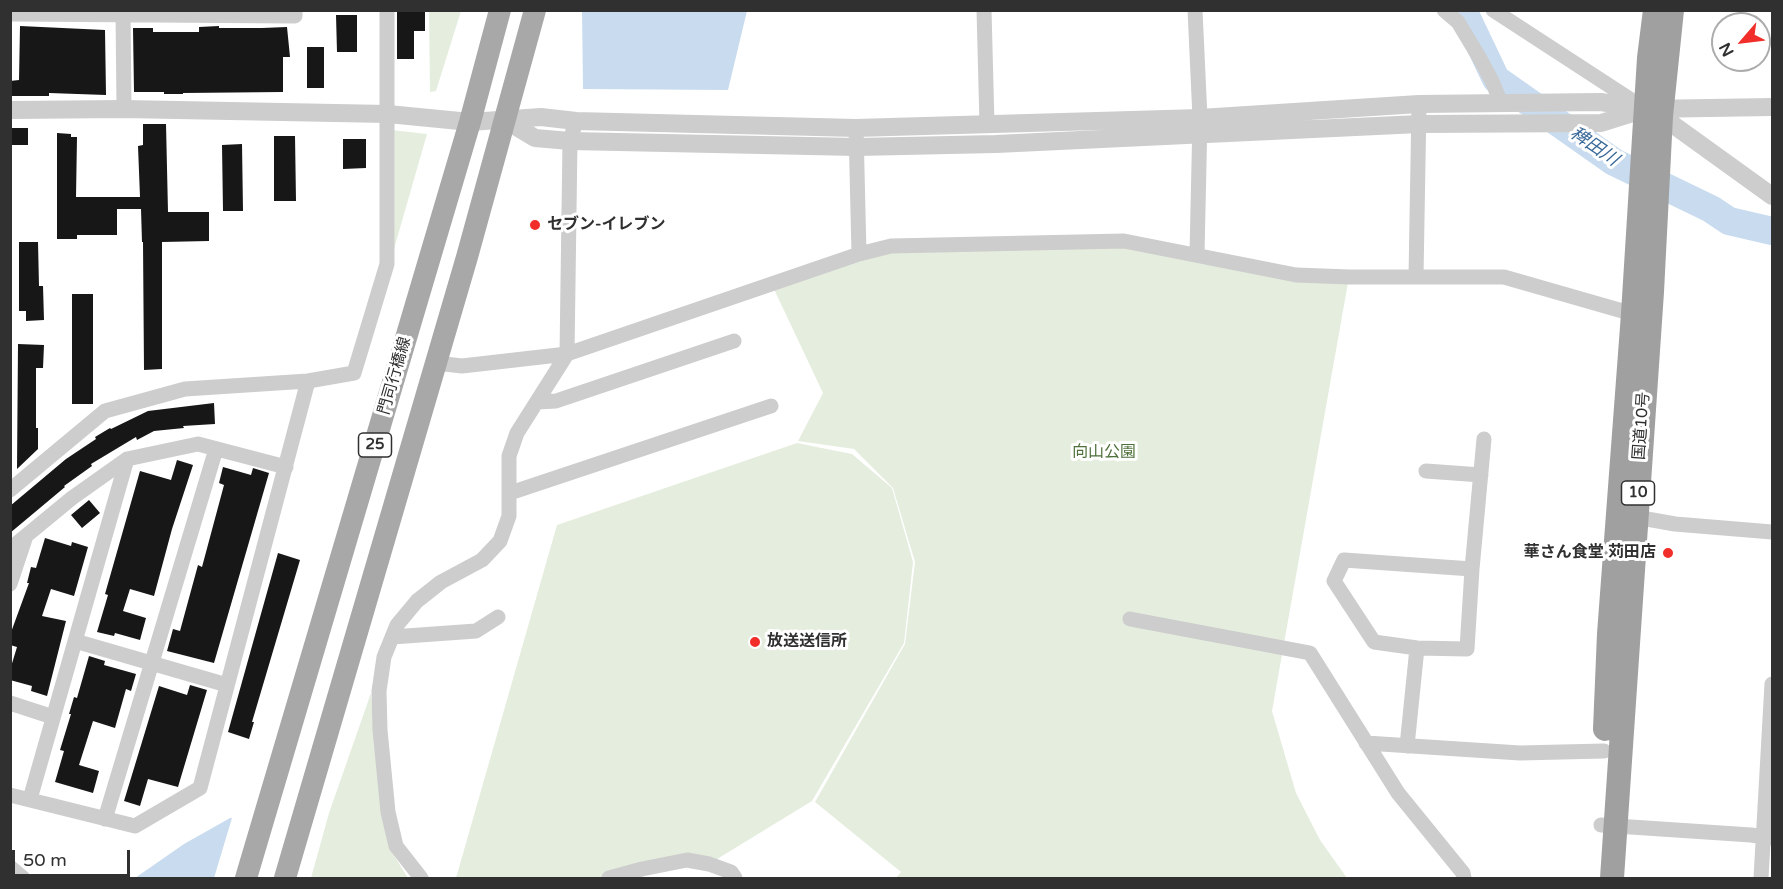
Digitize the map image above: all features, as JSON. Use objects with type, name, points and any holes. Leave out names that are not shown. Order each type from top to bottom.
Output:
[{"type":"highway","name":"国道10号","points":[[1612,879],[1604,751],[1609,634],[1627,515],[1655,236],[1656,111],[1648,58],[1655,10]]},
{"type":"highway","name":"国道10号","points":[[1596,879],[1608,826],[1627,515],[1633,314],[1656,111],[1672,10]]},
{"type":"main road","name":"門司行橋線","points":[[246,879],[470,122],[500,10]]},
{"type":"main road","name":"25","points":[[285,879],[436,363],[535,10]]},
{"type":"street","points":[[10,14],[295,16],[295,10]]},
{"type":"street","points":[[10,490],[105,411],[185,389],[308,381],[354,373],[387,264],[387,10]]},
{"type":"street","points":[[984,10],[987,124]]},
{"type":"street","points":[[1195,10],[1200,126],[1197,254]]},
{"type":"street","points":[[1444,10],[1458,22],[1474,48],[1501,103]]},
{"type":"street","points":[[1493,10],[1656,111],[1773,196]]},
{"type":"street","points":[[123,13],[124,109]]},
{"type":"street","points":[[505,120],[535,138],[570,141],[857,147],[996,144],[1419,104],[1601,102],[1656,111]]},
{"type":"street","points":[[1416,277],[1419,104]]},
{"type":"street","points":[[10,110],[124,109],[388,114],[470,122],[541,117],[576,121],[856,128],[987,124],[1200,126],[1601,123],[1656,111],[1773,107]]},
{"type":"street","points":[[421,879],[396,846],[388,812],[379,691],[384,657],[397,625],[417,601],[441,582],[482,560],[500,541],[509,516],[510,456],[518,433],[567,354],[570,141],[576,121]]},
{"type":"street","points":[[856,128],[859,254]]},
{"type":"street","points":[[436,363],[462,366],[567,354],[859,254],[891,246],[1124,241],[1296,275],[1504,277],[1633,314]]},
{"type":"street","points":[[537,402],[556,401],[734,341]]},
{"type":"street","points":[[10,795],[135,826],[200,788],[308,381]]},
{"type":"street","points":[[510,493],[771,406]]},
{"type":"street","points":[[1472,569],[1344,560],[1334,581],[1374,642],[1417,648],[1467,649],[1484,439]]},
{"type":"street","points":[[10,549],[72,498],[127,459],[198,444],[286,467]]},
{"type":"street","points":[[105,819],[216,449]]},
{"type":"street","points":[[30,800],[127,459]]},
{"type":"street","points":[[1426,471],[1480,476]]},
{"type":"street","points":[[1627,515],[1675,524],[1773,532]]},
{"type":"street","points":[[10,584],[26,536]]},
{"type":"street","points":[[392,637],[476,631],[498,617]]},
{"type":"street","points":[[1130,619],[1310,653],[1398,793],[1463,873],[1464,879]]},
{"type":"street","points":[[75,641],[227,685]]},
{"type":"street","points":[[1407,746],[1417,648]]},
{"type":"street","points":[[1761,879],[1768,838],[1773,684]]},
{"type":"street","points":[[10,703],[53,717]]},
{"type":"street","points":[[1366,743],[1520,753],[1604,751]]},
{"type":"street","points":[[1608,826],[1768,838]]},
{"type":"street","points":[[609,879],[660,872],[687,860],[709,864],[731,872],[735,879]]},
{"type":"street","points":[[10,867],[23,879]]},
{"type":"green space","points":[[429,11],[461,11],[436,91],[430,92]]},
{"type":"green space","points":[[391,130],[427,134],[394,249]]},
{"type":"green space","name":"向山公園","points":[[1124,241],[1349,277],[1272,711],[1296,793],[1320,840],[1347,878],[896,878],[901,872],[815,802],[905,644],[915,562],[893,488],[854,449],[798,441],[823,393],[772,285],[859,254]]},
{"type":"green space","points":[[797,443],[852,454],[892,488],[913,562],[904,643],[812,801],[709,864],[609,878],[456,878],[557,525]]},
{"type":"green space","points":[[371,693],[378,774],[390,849],[408,878],[311,878],[329,813]]},
{"type":"water","points":[[582,11],[747,11],[728,90],[583,89]]},
{"type":"water","points":[[232,818],[214,878],[135,878],[184,844]]},
{"type":"building","points":[[397,11],[425,11],[425,31],[414,31],[414,59],[397,59]]},
{"type":"building","points":[[336,15],[357,15],[357,52],[337,52]]},
{"type":"building","points":[[20,26],[105,30],[106,95],[49,93],[49,96],[10,96],[10,81],[19,80]]},
{"type":"building","points":[[219,26],[219,28],[287,27],[290,57],[283,57],[283,92],[164,94],[164,92],[134,92],[133,28],[153,28],[153,32],[199,32],[199,27]]},
{"type":"building","points":[[307,47],[324,47],[324,88],[307,88]]},
{"type":"building","points":[[143,124],[166,124],[168,212],[209,212],[209,241],[162,242],[162,369],[144,370],[141,209],[117,209],[117,235],[77,235],[77,239],[57,239],[57,133],[77,137],[76,197],[140,197],[138,146],[143,145]]},
{"type":"building","points":[[10,128],[28,128],[28,145],[10,145]]},
{"type":"building","points":[[274,136],[295,136],[296,201],[274,201]]},
{"type":"building","points":[[343,139],[366,139],[366,168],[343,169]]},
{"type":"building","points":[[242,144],[243,211],[223,211],[222,145]]},
{"type":"building","points":[[19,242],[38,242],[39,286],[43,286],[44,320],[26,321],[26,311],[19,311]]},
{"type":"building","points":[[72,294],[93,294],[93,404],[72,404]]},
{"type":"building","points":[[18,344],[44,345],[43,368],[36,368],[38,449],[17,469]]},
{"type":"building","points":[[214,403],[215,424],[183,426],[184,428],[154,431],[137,440],[136,437],[91,464],[92,466],[64,486],[10,533],[10,506],[66,459],[96,439],[95,437],[148,411]]},
{"type":"building","points":[[177,460],[193,465],[172,529],[154,596],[130,589],[123,611],[146,618],[140,640],[115,633],[114,636],[97,632],[108,595],[105,594],[140,471],[171,480]]},
{"type":"building","points":[[223,467],[251,475],[253,468],[269,473],[214,663],[167,651],[173,629],[180,631],[198,565],[202,567],[224,485],[219,483]]},
{"type":"building","points":[[89,500],[100,513],[82,528],[71,515]]},
{"type":"building","points":[[45,538],[71,546],[72,542],[88,547],[74,596],[51,589],[42,616],[66,621],[47,696],[31,691],[32,686],[10,680],[10,670],[17,647],[10,645],[10,635],[29,583],[27,583],[31,567],[36,568]]},
{"type":"building","points":[[278,553],[300,560],[249,739],[228,732]]},
{"type":"building","points":[[89,656],[105,661],[104,665],[136,674],[131,691],[126,689],[115,728],[93,721],[79,765],[99,771],[93,793],[55,782],[64,751],[60,750],[71,714],[69,714],[74,697],[77,698]]},
{"type":"building","points":[[190,685],[207,690],[178,787],[148,779],[140,806],[124,801],[159,686],[187,695]]},
{"type":"waterway","name":"稗田川","points":[[1460,10],[1466,16],[1496,79],[1614,162],[1711,209],[1729,221],[1772,231]]},
{"type":"place","name":"セブン-イレブン","points":[[535,225]]},
{"type":"place","name":"華さん食堂 苅田店","points":[[1668,553]]},
{"type":"place","name":"放送送信所","points":[[755,642]]}]
